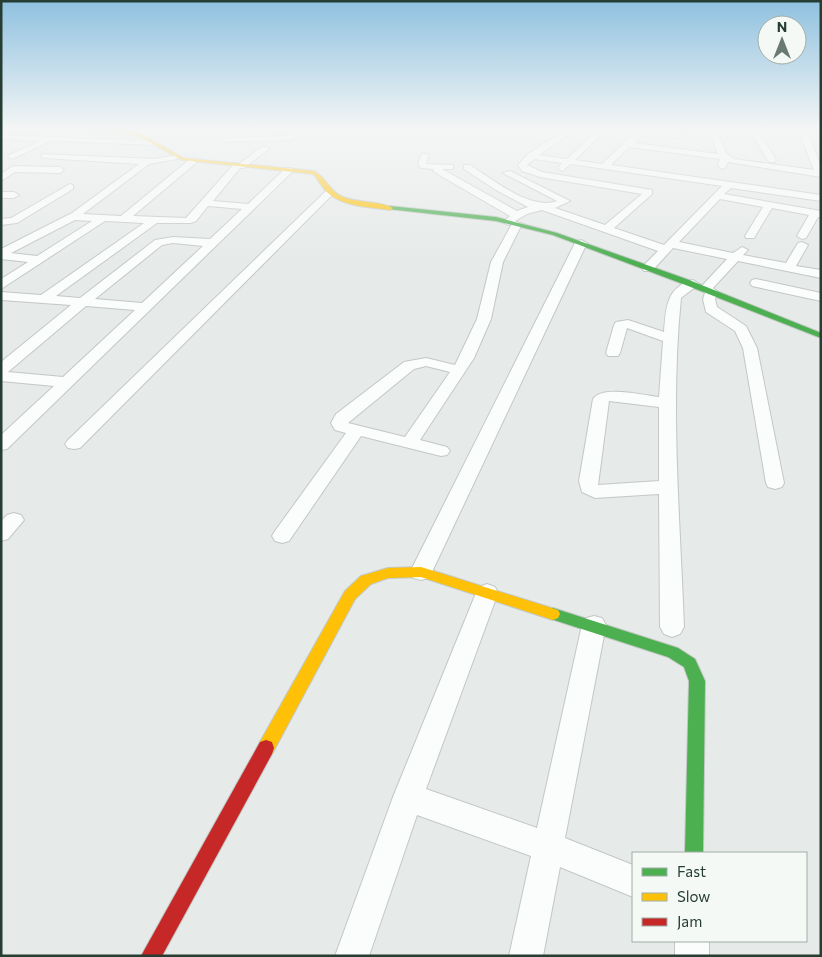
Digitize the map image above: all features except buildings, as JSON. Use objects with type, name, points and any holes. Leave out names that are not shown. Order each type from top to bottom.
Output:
[{"type":"main road","points":[[309,174],[317,175],[330,192],[361,205],[514,220],[703,288],[820,334]]},
{"type":"main road","points":[[151,956],[350,595],[366,580],[388,574],[421,572],[594,625],[673,652],[690,663],[697,680],[694,852]]},
{"type":"street","points":[[40,260],[4,256],[5,252],[76,215],[131,174]]},
{"type":"street","points":[[123,219],[178,174]]},
{"type":"street","points":[[76,215],[82,217],[187,221],[192,219],[205,203],[224,174]]},
{"type":"street","points":[[1,445],[285,174]]},
{"type":"street","points":[[443,174],[514,220]]},
{"type":"street","points":[[482,174],[498,188],[538,207],[630,237],[668,247],[735,257],[821,274]]},
{"type":"street","points":[[410,443],[458,370],[480,330],[497,262],[514,220],[538,207],[564,201],[508,174]]},
{"type":"street","points":[[542,174],[649,192],[607,229]]},
{"type":"street","points":[[692,174],[714,183],[821,198]]},
{"type":"street","points":[[714,183],[718,174]]},
{"type":"street","points":[[770,191],[778,174]]},
{"type":"street","points":[[648,268],[728,185]]},
{"type":"street","points":[[1,222],[12,221],[70,187]]},
{"type":"street","points":[[74,444],[330,192]]},
{"type":"street","points":[[1,195],[14,195]]},
{"type":"street","points":[[717,196],[818,213],[789,268]]},
{"type":"street","points":[[205,203],[251,207]]},
{"type":"street","points":[[750,236],[769,205]]},
{"type":"street","points":[[1,285],[103,218]]},
{"type":"street","points":[[44,299],[153,220]]},
{"type":"street","points":[[421,572],[574,241],[617,242],[630,237]]},
{"type":"street","points":[[1,370],[82,302],[159,242],[173,240],[214,243]]},
{"type":"street","points":[[735,257],[821,286]]},
{"type":"street","points":[[672,627],[667,403],[670,339],[675,297],[682,290],[703,288],[735,257]]},
{"type":"street","points":[[756,283],[821,297]]},
{"type":"street","points":[[703,288],[709,299],[711,310],[741,329],[750,348],[775,483]]},
{"type":"street","points":[[1,296],[147,307]]},
{"type":"street","points":[[613,353],[621,325],[624,324],[670,339]]},
{"type":"street","points":[[442,451],[341,426],[339,422],[409,365],[426,362],[458,370]]},
{"type":"street","points":[[1,376],[67,382]]},
{"type":"street","points":[[667,403],[604,396],[601,399],[588,481],[589,488],[595,492],[668,487]]},
{"type":"street","points":[[282,536],[357,430]]},
{"type":"street","points":[[352,956],[408,797],[488,593]]},
{"type":"street","points":[[526,956],[594,625]]},
{"type":"street","points":[[408,797],[548,847],[632,881]]},
{"type":"street","points":[[692,942],[692,956]]},
{"type":"traffic: fast","points":[[390,208],[496,219],[555,234],[686,282],[821,336]]},
{"type":"traffic: fast","points":[[553,614],[673,652],[690,663],[697,681],[694,852]]},
{"type":"traffic: slow","points":[[315,174],[334,195],[358,203],[390,208]]},
{"type":"traffic: slow","points":[[266,748],[350,595],[366,580],[388,573],[421,572],[553,614]]},
{"type":"traffic: jam","points":[[151,956],[266,748]]}]
